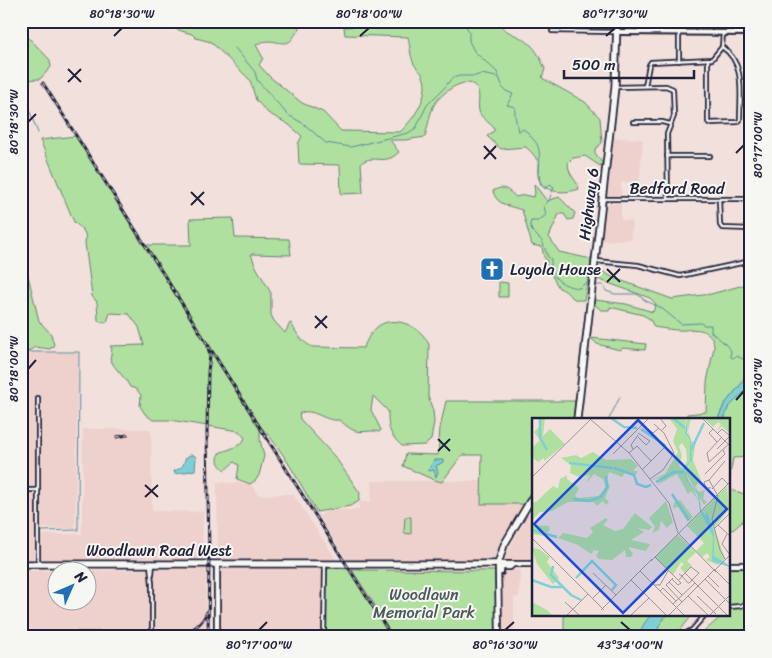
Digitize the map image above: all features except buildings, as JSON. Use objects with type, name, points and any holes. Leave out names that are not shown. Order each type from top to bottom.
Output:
[{"type":"main road","name":"Highway 6","points":[[577,418],[615,87],[617,21]]},
{"type":"main road","points":[[499,637],[499,566],[501,552],[532,498]]},
{"type":"main road","name":"Woodlawn Road West","points":[[21,564],[499,566]]},
{"type":"main road","points":[[216,564],[217,637]]},
{"type":"main road","points":[[499,566],[532,564]]},
{"type":"main road","points":[[730,565],[751,565]]},
{"type":"street","points":[[552,32],[751,33]]},
{"type":"street","points":[[679,32],[679,61]]},
{"type":"street","points":[[646,86],[651,62],[708,60],[716,56],[722,47],[723,33]]},
{"type":"street","points":[[708,60],[708,122],[710,124],[738,122],[740,120],[740,70],[734,56],[722,47]]},
{"type":"street","points":[[615,87],[670,86],[672,89],[674,116],[667,134],[668,200]]},
{"type":"street","points":[[633,122],[662,122],[670,124]]},
{"type":"street","points":[[667,156],[710,156]]},
{"type":"street","name":"Bedford Road","points":[[602,198],[668,200],[751,199]]},
{"type":"street","points":[[719,199],[720,224],[722,228],[751,229]]},
{"type":"street","points":[[595,260],[638,266],[680,276],[751,261]]},
{"type":"street","points":[[38,398],[38,564]]},
{"type":"street","points":[[21,490],[38,490]]},
{"type":"street","points":[[152,564],[154,571],[152,574],[152,637]]},
{"type":"street","points":[[324,637],[325,566]]},
{"type":"street","points":[[730,607],[741,606],[751,600]]},
{"type":"street","points":[[679,637],[692,630],[704,616]]},
{"type":"shaded area","points":[[612,138],[643,139],[639,181],[621,182],[621,198],[603,197]]},
{"type":"shaded area","points":[[621,203],[621,220],[632,221],[631,239],[600,241],[603,204]]},
{"type":"shaded area","points":[[21,352],[78,353],[75,529],[36,528],[36,559],[34,561],[21,561]]},
{"type":"shaded area","points":[[83,429],[151,429],[152,511],[203,512],[202,560],[82,559],[44,561],[41,559],[41,535],[82,534]]},
{"type":"shaded area","points":[[372,481],[481,481],[481,504],[521,504],[525,506],[504,540],[495,561],[348,562],[319,516],[329,510],[359,510],[359,502],[371,502]]},
{"type":"shaded area","points":[[217,482],[250,484],[258,495],[293,494],[337,561],[218,559]]},
{"type":"shaded area","points":[[529,513],[532,513],[532,561],[506,560],[505,556]]},
{"type":"shaded area","points":[[21,568],[30,568],[31,571],[48,571],[48,610],[98,610],[98,571],[206,569],[205,637],[21,637]]},
{"type":"shaded area","points":[[276,568],[323,570],[322,637],[220,637],[220,569]]},
{"type":"shaded area","points":[[520,569],[519,597],[514,597],[514,637],[502,637],[503,571]]},
{"type":"green space","points":[[168,21],[298,21],[299,30],[289,42],[266,41],[256,45],[263,58],[259,65],[270,77],[302,103],[323,112],[341,131],[400,132],[415,114],[425,91],[423,76],[413,61],[408,37],[345,35],[344,27],[389,25],[385,21],[501,21],[504,29],[523,39],[537,52],[545,69],[542,78],[585,102],[600,118],[602,143],[595,149],[595,153],[603,164],[600,166],[585,156],[573,158],[568,163],[571,175],[579,189],[561,192],[549,189],[540,182],[537,160],[526,147],[501,149],[487,136],[494,131],[494,128],[480,114],[478,90],[471,84],[465,83],[452,88],[436,102],[430,114],[425,137],[390,140],[399,152],[394,156],[389,159],[366,160],[361,163],[363,193],[341,194],[340,165],[299,164],[298,144],[302,136],[288,124],[268,113],[256,100],[250,80],[211,42],[175,29]]},
{"type":"green space","points":[[25,37],[30,39],[50,60],[51,67],[40,79],[21,80],[21,39]]},
{"type":"green space","points":[[76,136],[143,245],[191,245],[190,219],[233,218],[235,238],[289,239],[291,255],[251,254],[271,293],[271,315],[285,333],[290,323],[300,338],[313,347],[363,348],[376,328],[390,322],[406,324],[420,332],[429,345],[428,396],[434,422],[431,440],[425,445],[402,446],[390,431],[388,411],[373,396],[371,410],[381,430],[379,432],[356,431],[339,420],[328,419],[309,412],[299,414],[300,419],[335,457],[360,493],[359,501],[350,506],[317,512],[284,457],[262,428],[260,429],[260,440],[264,456],[259,475],[250,484],[237,479],[239,465],[234,462],[225,470],[219,465],[218,461],[219,453],[242,443],[245,438],[239,431],[170,420],[153,420],[145,414],[140,406],[141,395],[136,389],[130,387],[110,359],[112,349],[110,346],[144,345],[139,327],[129,314],[110,313],[107,322],[100,322],[98,320],[97,302],[92,296],[85,243],[86,236],[74,222],[40,140]]},
{"type":"green space","points":[[534,184],[547,201],[559,197],[575,213],[573,219],[568,220],[564,214],[559,214],[549,237],[559,252],[591,259],[590,278],[588,278],[584,300],[573,298],[566,291],[559,288],[546,266],[547,261],[542,247],[532,245],[522,210],[500,202],[493,191],[502,188],[516,197],[524,195],[533,197],[535,194]]},
{"type":"green space","points":[[21,247],[39,321],[51,334],[54,345],[50,349],[35,347],[21,356],[21,322],[24,321],[21,314]]},
{"type":"green space","points":[[598,269],[614,278],[672,299],[711,294],[751,283],[751,361],[742,383],[724,405],[718,418],[686,418],[687,414],[706,412],[707,382],[714,347],[711,337],[704,331],[695,329],[679,330],[654,327],[650,319],[643,315],[610,307],[609,310],[601,310],[595,305],[595,300],[626,304],[653,312],[656,304],[650,298],[597,279]]},
{"type":"green space","points":[[499,282],[508,283],[508,297],[499,297]]},
{"type":"green space","points":[[591,338],[646,344],[645,350],[623,348],[620,350],[597,344]]},
{"type":"green space","points":[[751,371],[751,457],[733,458],[730,475],[730,418],[724,418],[728,408],[746,390]]},
{"type":"green space","points":[[446,401],[575,401],[573,418],[532,418],[532,494],[525,506],[521,504],[481,504],[482,455],[462,455],[442,482],[403,466],[406,454],[438,455],[440,428]]},
{"type":"green space","points":[[730,490],[751,496],[751,513],[747,517],[745,516],[742,522],[733,530],[730,529]]},
{"type":"green space","points":[[405,517],[411,517],[411,534],[404,533]]},
{"type":"green space","name":"Woodlawn Memorial Park","points":[[329,568],[349,569],[379,618],[382,616],[352,570],[494,571],[496,637],[326,637],[326,572]]},
{"type":"green space","points":[[730,568],[751,569],[751,637],[698,637],[722,616],[730,616]]},
{"type":"green space","points":[[564,616],[691,616],[675,637],[564,637]]},
{"type":"water","points":[[751,361],[751,371],[746,390],[728,408],[724,418],[718,418],[724,405],[742,383]]},
{"type":"water","points":[[190,455],[196,457],[195,470],[175,474],[174,471],[182,467],[185,459]]},
{"type":"water","points":[[434,460],[443,460],[443,462],[436,466],[438,472],[436,477],[434,470],[428,471]]},
{"type":"water","points":[[650,616],[666,616],[654,637],[637,637]]},
{"type":"waterway","points":[[462,21],[469,31],[469,41],[474,51],[497,72],[502,85]]},
{"type":"waterway","points":[[738,21],[744,30]]},
{"type":"waterway","points":[[747,35],[751,49]]},
{"type":"waterway","points":[[235,48],[255,72],[257,80],[288,115]]},
{"type":"waterway","points":[[447,84],[452,78],[460,76],[481,74],[497,77]]},
{"type":"waterway","points":[[290,116],[304,124],[326,143],[351,147],[408,133],[416,128],[427,105],[446,86]]},
{"type":"waterway","points":[[502,87],[513,94],[507,105],[515,107],[518,132],[522,129],[526,131],[539,149],[541,185],[545,189],[550,184],[554,187],[549,200],[544,206],[546,215],[538,221],[531,221],[532,231],[542,241],[548,257],[551,259],[552,271],[556,278],[563,284],[576,288],[589,284]]},
{"type":"waterway","points":[[21,89],[38,133]]},
{"type":"waterway","points":[[595,285],[603,285],[606,291],[615,294],[637,294],[646,301],[660,307],[681,324],[701,323],[711,325],[711,332],[729,348],[732,358],[737,356],[751,364]]},
{"type":"waterway","points":[[21,352],[79,352],[78,530],[42,531]]},
{"type":"waterway","points":[[610,418],[620,397]]},
{"type":"railway","points":[[43,83],[392,637]]},
{"type":"railway","points":[[208,347],[210,356],[207,433],[208,637]]},
{"type":"railway","points":[[117,437],[127,435]]},
{"type":"railway","points":[[21,633],[181,633],[197,626],[207,612]]},
{"type":"place","name":"Loyola House","points":[[492,269]]}]
